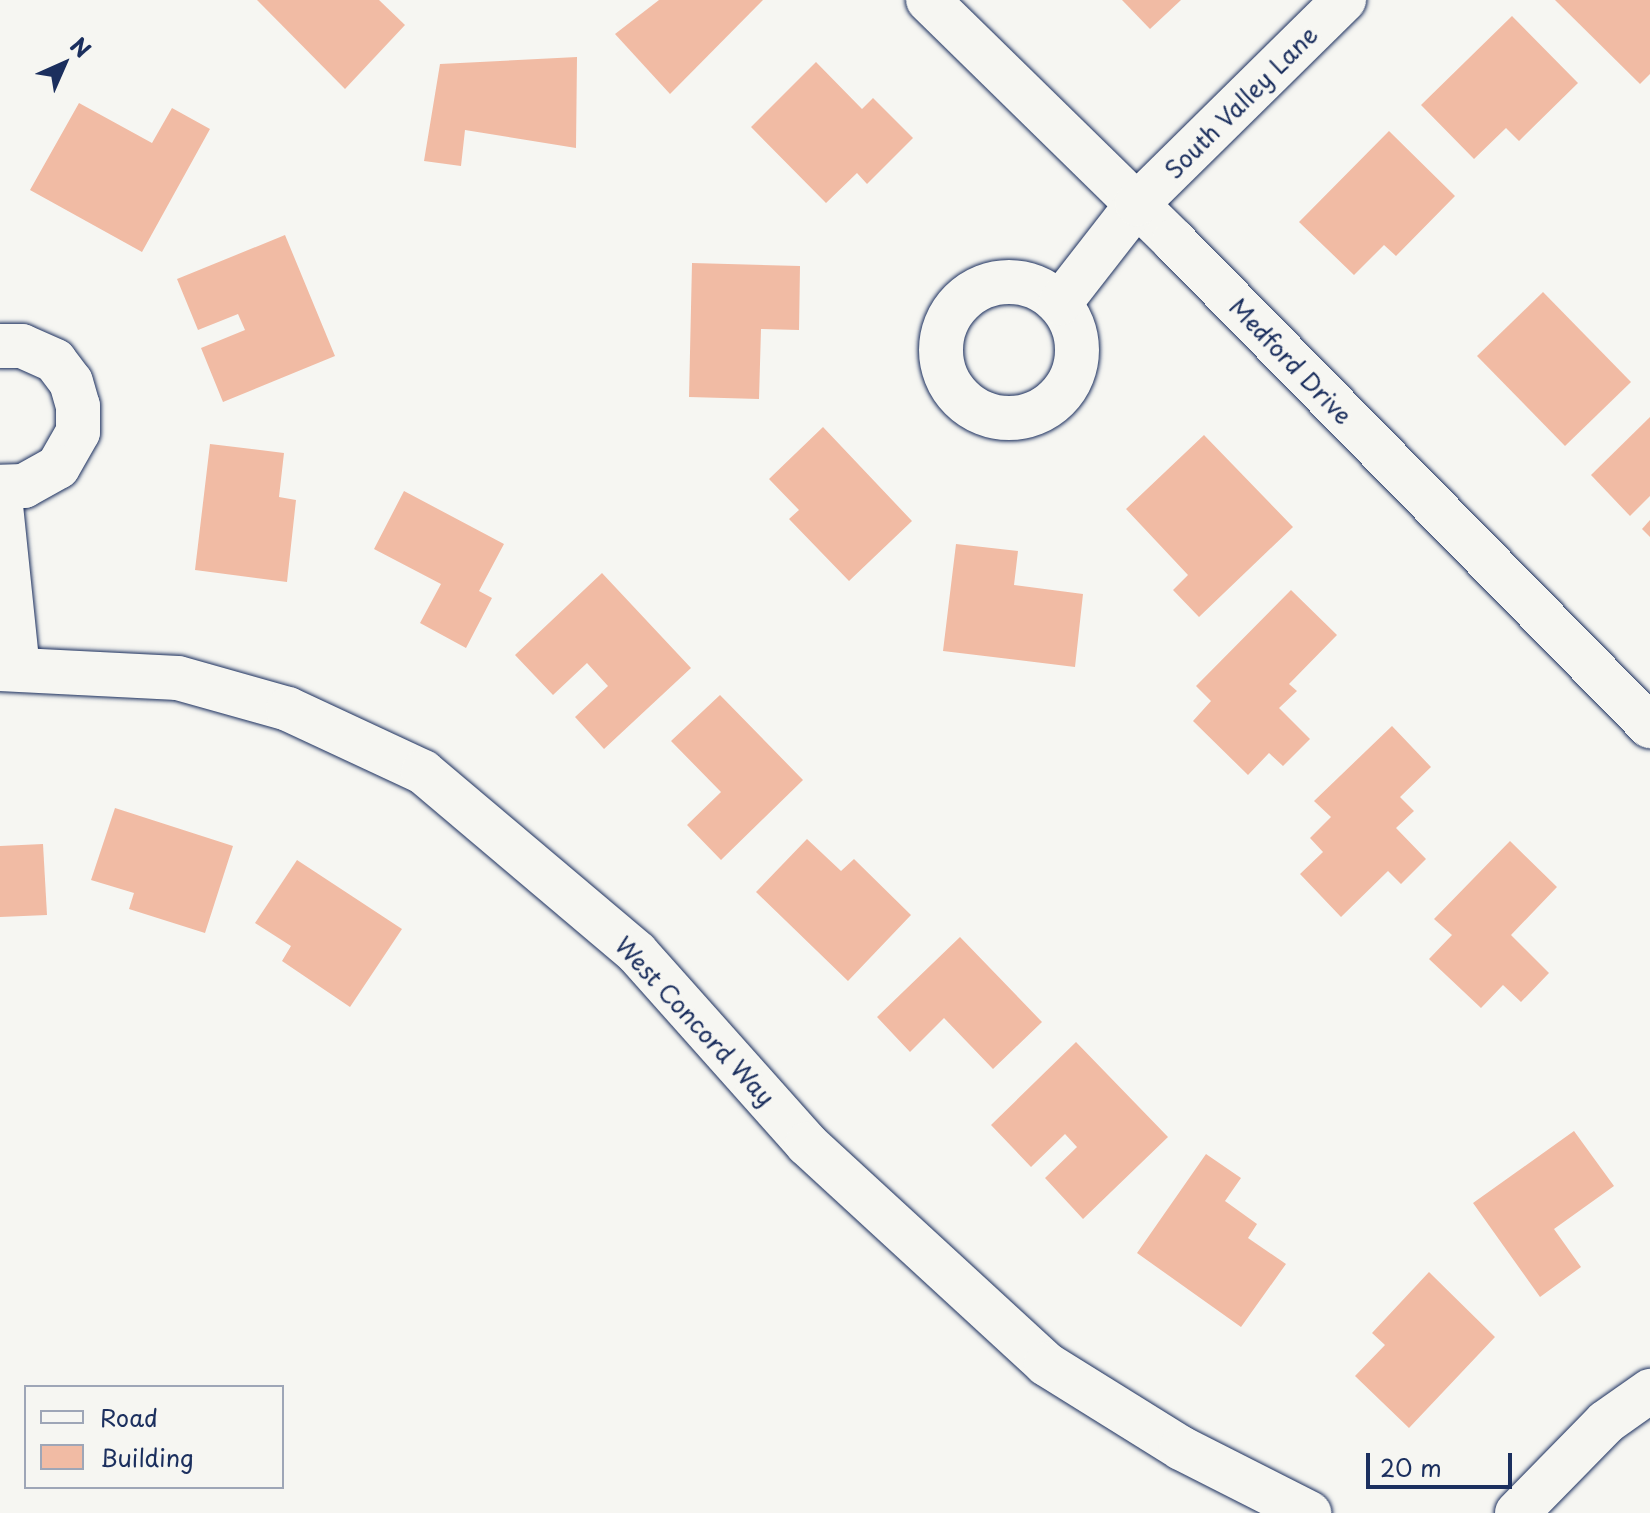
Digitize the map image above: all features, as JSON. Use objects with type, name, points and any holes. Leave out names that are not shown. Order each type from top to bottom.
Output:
[{"type":"street","name":"Medford Drive","points":[[928,0],[1137,204],[1650,726]]},
{"type":"street","name":"South Valley Lane","points":[[1060,303],[1137,204],[1344,0]]},
{"type":"street","points":[[0,346],[22,346],[55,361],[71,382],[78,406],[78,432],[58,467],[24,486],[0,487]]},
{"type":"street","points":[[0,496],[9,669]]},
{"type":"street","name":"West Concord Way","points":[[9,669],[178,678],[288,709],[423,772],[637,953],[807,1144],[1046,1364],[1181,1448],[1309,1513]]},
{"type":"street","points":[[1517,1513],[1606,1422],[1650,1391]]},
{"type":"building","points":[[257,0],[379,0],[405,25],[345,89]]},
{"type":"building","points":[[659,0],[763,0],[670,94],[615,34]]},
{"type":"building","points":[[1122,0],[1181,0],[1150,29]]},
{"type":"building","points":[[1555,0],[1650,0],[1650,74],[1640,84]]},
{"type":"building","points":[[1512,16],[1578,83],[1519,141],[1506,128],[1474,159],[1421,105]]},
{"type":"building","points":[[577,57],[576,148],[465,130],[461,166],[424,161],[440,64]]},
{"type":"building","points":[[816,62],[862,109],[873,98],[913,138],[867,184],[857,173],[826,203],[751,127]]},
{"type":"building","points":[[79,103],[152,143],[172,108],[210,129],[142,252],[30,190]]},
{"type":"building","points":[[1389,131],[1455,196],[1396,256],[1384,245],[1354,275],[1299,222]]},
{"type":"building","points":[[285,235],[335,356],[223,402],[201,348],[245,330],[238,314],[198,330],[177,279]]},
{"type":"building","points":[[692,263],[800,266],[799,330],[761,329],[759,399],[689,397]]},
{"type":"building","points":[[1543,292],[1631,382],[1565,446],[1477,356]]},
{"type":"building","points":[[1650,417],[1650,496],[1630,516],[1591,475]]},
{"type":"building","points":[[823,427],[912,521],[849,581],[789,519],[799,510],[769,479]]},
{"type":"building","points":[[1204,435],[1293,527],[1199,617],[1173,590],[1188,575],[1126,509]]},
{"type":"building","points":[[210,444],[284,453],[279,497],[296,500],[287,582],[195,570]]},
{"type":"building","points":[[404,491],[504,544],[479,591],[492,598],[466,648],[420,623],[441,584],[374,549]]},
{"type":"building","points":[[1650,520],[1650,537],[1642,529]]},
{"type":"building","points":[[956,544],[1018,551],[1014,585],[1083,594],[1075,667],[943,651]]},
{"type":"building","points":[[602,573],[691,668],[604,749],[575,717],[608,686],[587,663],[553,695],[515,655]]},
{"type":"building","points":[[1291,590],[1337,635],[1289,684],[1297,691],[1279,708],[1310,739],[1283,766],[1269,753],[1248,775],[1193,721],[1211,701],[1196,686]]},
{"type":"building","points":[[720,695],[803,780],[721,860],[687,825],[721,792],[671,741]]},
{"type":"building","points":[[1392,726],[1431,767],[1400,797],[1414,811],[1396,828],[1426,859],[1401,884],[1388,871],[1341,917],[1300,874],[1323,852],[1310,838],[1331,817],[1314,801]]},
{"type":"building","points":[[115,808],[233,846],[205,933],[129,909],[134,893],[91,880]]},
{"type":"building","points":[[807,839],[841,871],[854,859],[911,915],[848,981],[756,892]]},
{"type":"building","points":[[1510,841],[1557,887],[1511,935],[1549,973],[1521,1002],[1503,985],[1481,1008],[1429,959],[1452,935],[1434,919]]},
{"type":"building","points":[[43,844],[47,915],[0,917],[0,846]]},
{"type":"building","points":[[297,860],[402,929],[350,1007],[282,961],[291,946],[255,923]]},
{"type":"building","points":[[960,937],[1042,1022],[993,1069],[944,1018],[910,1052],[877,1017]]},
{"type":"building","points":[[1076,1042],[1168,1137],[1083,1219],[1045,1178],[1077,1147],[1065,1134],[1031,1167],[991,1125]]},
{"type":"building","points":[[1574,1131],[1614,1186],[1554,1229],[1581,1267],[1540,1297],[1473,1203]]},
{"type":"building","points":[[1206,1154],[1241,1178],[1225,1201],[1257,1224],[1248,1238],[1286,1264],[1241,1327],[1137,1253]]},
{"type":"building","points":[[1429,1272],[1495,1337],[1409,1428],[1355,1376],[1385,1345],[1372,1333]]}]
